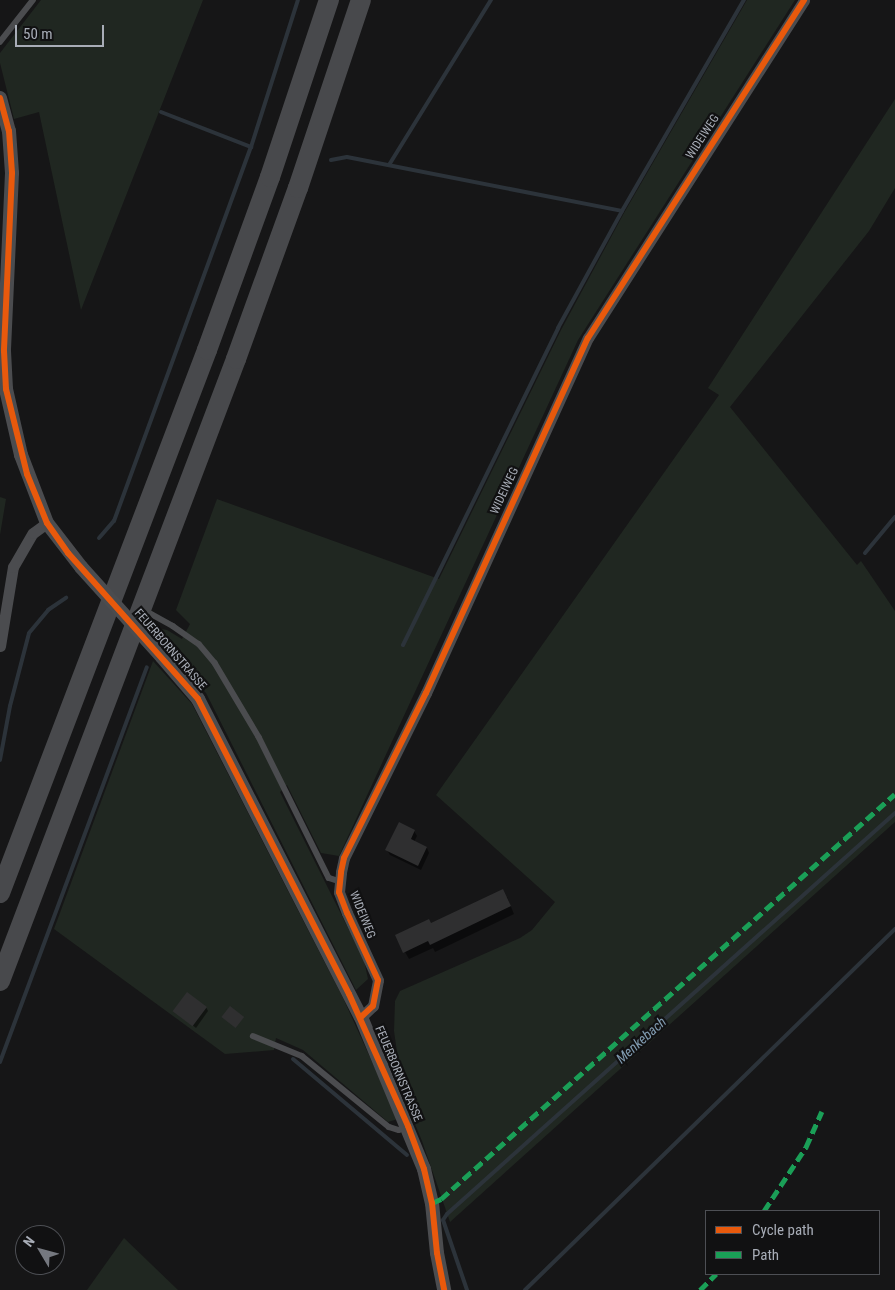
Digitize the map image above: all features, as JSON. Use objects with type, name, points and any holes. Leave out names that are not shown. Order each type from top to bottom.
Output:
[{"type":"highway","points":[[0,893],[210,341],[270,177],[330,0]]},
{"type":"highway","points":[[0,981],[142,609],[298,188],[361,0]]},
{"type":"street","name":"WIDEIWEG","points":[[361,1017],[373,1006],[378,980],[347,913],[340,892],[339,881],[344,858],[426,693],[588,338],[804,0]]},
{"type":"street","name":"FEUERBORNSTRASSE","points":[[0,98],[10,131],[12,173],[4,351],[6,389],[21,455],[47,523],[81,567],[198,699],[361,1017],[424,1168],[432,1203],[437,1253],[444,1290]]},
{"type":"street","points":[[0,646],[13,567],[33,533],[47,523]]},
{"type":"lane","points":[[0,42],[33,0]]},
{"type":"lane","points":[[142,609],[174,626],[199,644],[214,663],[258,737],[329,878],[339,881]]},
{"type":"lane","points":[[253,1036],[302,1056],[389,1127],[398,1130],[408,1126]]},
{"type":"shaded area","points":[[41,0],[203,0],[81,310],[39,112],[14,119],[0,63],[0,53]]},
{"type":"shaded area","points":[[747,0],[795,0],[578,340],[339,856],[321,853],[287,785],[280,792],[364,960],[368,979],[356,990],[206,693],[152,637],[158,628],[167,630],[182,639],[190,624],[176,610],[217,499],[439,579],[561,330],[624,213]]},
{"type":"shaded area","points":[[895,99],[895,188],[869,231],[730,407],[857,565],[861,561],[895,611],[895,822],[450,1222],[422,1141],[395,1076],[400,1073],[394,1031],[395,1001],[400,991],[520,938],[532,930],[555,902],[436,795],[719,395],[708,388]]},
{"type":"shaded area","points":[[0,497],[6,499],[0,535]]},
{"type":"shaded area","points":[[153,661],[192,704],[343,998],[398,1119],[388,1122],[303,1050],[276,1038],[274,1050],[225,1054],[54,929]]},
{"type":"shaded area","points":[[124,1238],[178,1290],[87,1290]]},
{"type":"building","points":[[399,822],[415,830],[411,839],[427,847],[418,866],[385,850]]},
{"type":"building","points":[[503,889],[511,906],[430,945],[428,941],[403,953],[395,935],[429,919],[431,923]]},
{"type":"building","points":[[187,992],[207,1007],[193,1026],[173,1011]]},
{"type":"building","points":[[230,1006],[244,1017],[236,1028],[221,1017]]},
{"type":"waterway","points":[[99,538],[114,521],[251,147],[298,0]]},
{"type":"waterway","points":[[389,165],[491,0]]},
{"type":"waterway","points":[[403,645],[558,328],[622,211],[744,0]]},
{"type":"waterway","points":[[161,112],[251,147]]},
{"type":"waterway","points":[[331,160],[347,157],[622,211]]},
{"type":"waterway","points":[[865,553],[895,517]]},
{"type":"waterway","points":[[0,760],[10,706],[29,633],[48,610],[66,598]]},
{"type":"waterway","points":[[0,1062],[147,667]]},
{"type":"waterway","name":"Menkebach","points":[[467,1290],[443,1220],[447,1214],[895,813]]},
{"type":"waterway","points":[[525,1290],[895,929]]},
{"type":"waterway","points":[[293,1059],[407,1155]]},
{"type":"marked path","points":[[432,1203],[441,1199],[895,794]]},
{"type":"marked path","points":[[765,1210],[806,1147],[822,1111]]},
{"type":"marked path","points":[[700,1290],[715,1275]]},
{"type":"cycle path","points":[[361,1017],[373,1006],[378,980],[339,892],[344,858],[426,693],[588,338],[804,0]]},
{"type":"cycle path","points":[[0,98],[9,131],[12,173],[4,351],[6,389],[27,474],[47,523],[68,553],[198,699],[349,994],[408,1126],[424,1169],[432,1203],[437,1253],[444,1290]]}]
